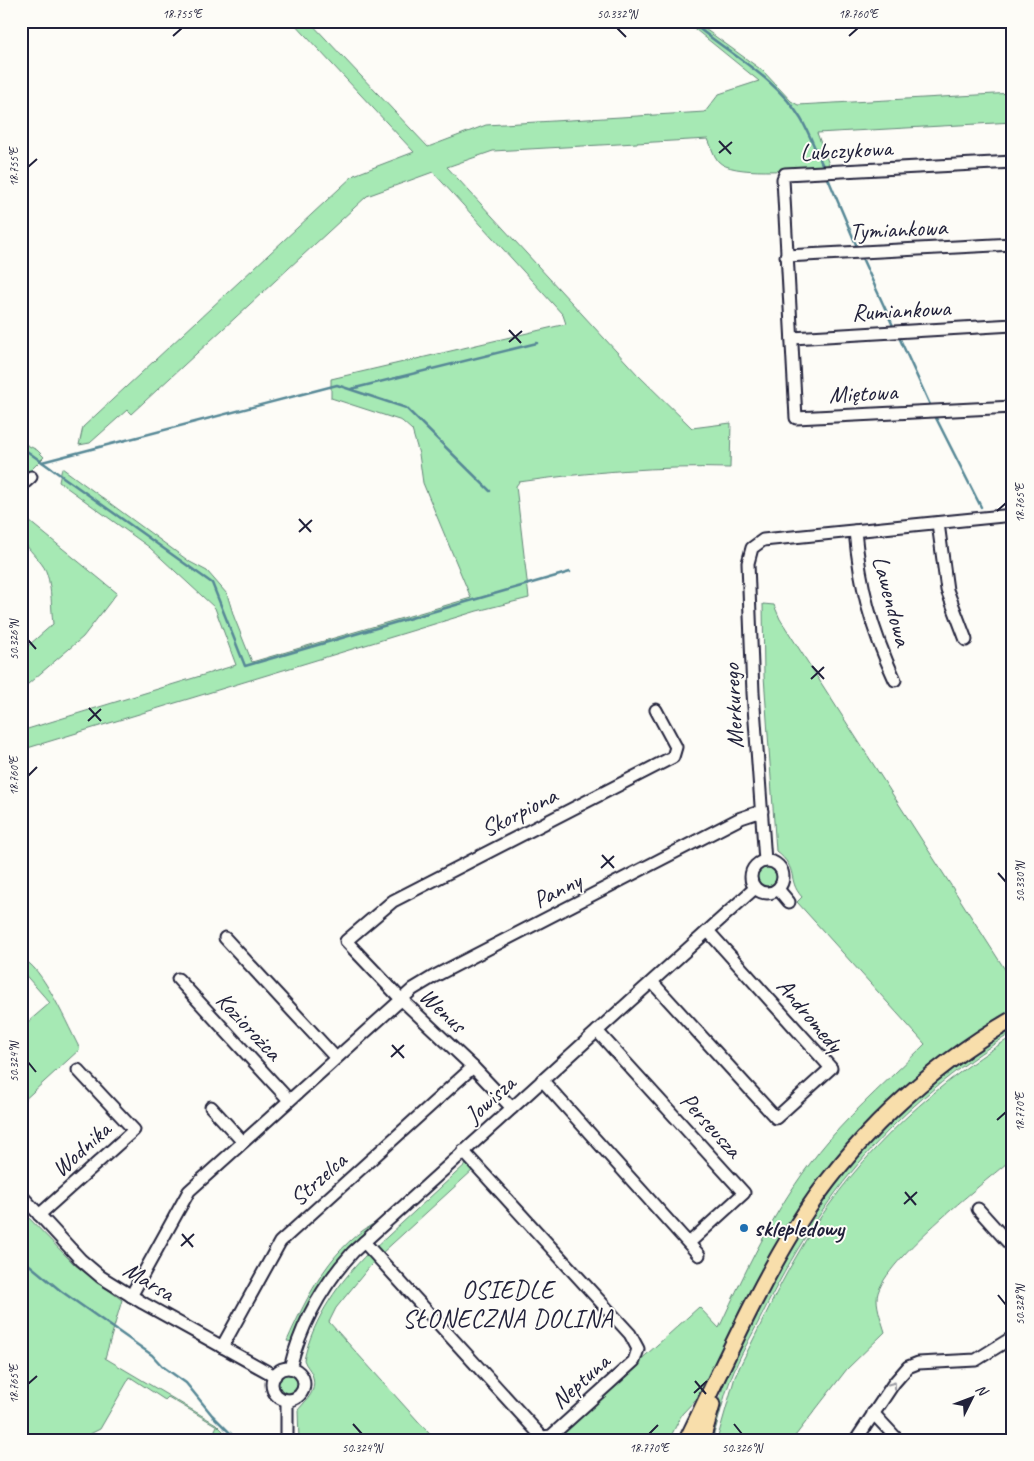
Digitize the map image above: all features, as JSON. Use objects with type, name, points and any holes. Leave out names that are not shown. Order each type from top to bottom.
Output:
[{"type":"main road","points":[[687,1440],[790,1238],[812,1203],[846,1158],[880,1122],[930,1077],[970,1047],[1013,1019]]},
{"type":"main road","points":[[702,1440],[724,1368]]},
{"type":"street","name":"Lubczykowa","points":[[792,338],[782,179],[785,174],[1013,162]]},
{"type":"street","name":"Tymiankowa","points":[[786,256],[1013,244]]},
{"type":"street","name":"Rumiankowa","points":[[792,338],[1013,325]]},
{"type":"street","name":"Miętowa","points":[[792,338],[796,418],[1013,407]]},
{"type":"street","points":[[21,486],[31,477]]},
{"type":"street","name":"Lawendowa","points":[[752,548],[763,540],[1013,515]]},
{"type":"street","points":[[938,523],[947,590],[966,640]]},
{"type":"street","name":"Lawendowa","points":[[855,531],[861,584],[870,622],[895,680]]},
{"type":"street","name":"Merkurego","points":[[752,548],[748,558],[748,572],[753,698],[765,861]]},
{"type":"street","name":"Skorpiona","points":[[346,941],[393,901],[673,757],[676,747],[656,710]]},
{"type":"street","name":"Panny","points":[[401,999],[433,977],[741,818],[762,811]]},
{"type":"street","points":[[765,861],[775,863],[782,871],[783,881],[778,889],[768,893],[755,888],[752,883],[752,871],[765,861]]},
{"type":"street","name":"Jowisza","points":[[290,1368],[302,1331],[315,1302],[333,1275],[364,1242],[755,888]]},
{"type":"street","points":[[778,889],[789,902]]},
{"type":"street","name":"Andromedy","points":[[652,982],[776,1118],[831,1068],[708,931]]},
{"type":"street","name":"Koziorożca","points":[[225,938],[336,1058]]},
{"type":"street","name":"Wenus","points":[[346,941],[401,999],[473,1067],[512,1108]]},
{"type":"street","name":"Koziorożca","points":[[178,980],[289,1100]]},
{"type":"street","points":[[131,1296],[189,1191],[401,999]]},
{"type":"street","name":"Perseusza","points":[[597,1031],[744,1193],[689,1243]]},
{"type":"street","name":"Strzelca","points":[[222,1347],[280,1242],[473,1067]]},
{"type":"street","name":"Wodnika","points":[[40,1215],[134,1130],[78,1070]]},
{"type":"street","points":[[542,1080],[700,1255]]},
{"type":"street","points":[[211,1107],[243,1142]]},
{"type":"street","name":"Neptuna","points":[[364,1242],[542,1437],[551,1436],[634,1361],[638,1348],[630,1334],[463,1151]]},
{"type":"street","name":"Marsa","points":[[21,1195],[81,1260],[101,1277],[131,1296],[275,1376]]},
{"type":"street","points":[[978,1209],[1013,1248]]},
{"type":"street","points":[[856,1440],[894,1382],[908,1368],[918,1363],[976,1360],[1013,1337]]},
{"type":"street","points":[[290,1368],[300,1374],[304,1386],[299,1396],[287,1400],[276,1395],[273,1390],[275,1376],[284,1369],[290,1368]]},
{"type":"street","points":[[287,1400],[288,1440]]},
{"type":"street","points":[[873,1413],[898,1440]]},
{"type":"green space","points":[[292,21],[309,21],[428,147],[486,125],[705,112],[719,94],[759,81],[685,21],[694,21],[763,71],[791,101],[798,105],[1013,93],[1013,122],[817,133],[830,167],[818,169],[750,171],[725,166],[718,161],[708,139],[493,151],[447,167],[638,375],[692,428],[731,423],[730,468],[624,471],[519,482],[516,486],[529,598],[477,611],[21,750],[21,731],[236,665],[215,608],[149,547],[59,482],[62,468],[190,562],[207,571],[227,594],[252,662],[471,598],[423,483],[419,454],[412,430],[402,421],[331,398],[331,379],[566,324],[563,315],[433,172],[367,196],[131,414],[127,410],[90,443],[79,445],[83,427],[354,175],[414,152]]},
{"type":"green space","points":[[21,442],[37,450],[44,457],[21,480]]},
{"type":"green space","points":[[24,517],[117,593],[83,637],[21,690],[21,652],[53,624],[51,592],[47,574],[20,533],[20,525]]},
{"type":"green space","points":[[763,604],[774,605],[780,619],[1013,982],[1013,1011],[979,1032],[848,1146],[701,1398],[698,1397],[682,1414],[669,1440],[552,1440],[699,1307],[719,1328],[767,1231],[795,1184],[828,1141],[851,1116],[925,1044],[797,902],[802,897],[797,891],[791,869],[776,851],[764,676]]},
{"type":"green space","points":[[767,867],[774,870],[777,877],[774,884],[767,887],[760,884],[757,877],[760,870]]},
{"type":"green space","points":[[21,959],[29,963],[46,984],[80,1049],[21,1103],[21,1028],[50,1003],[21,970]]},
{"type":"green space","points":[[1013,1027],[1013,1032],[971,1060],[932,1090],[897,1122],[865,1156],[836,1192],[784,1272],[745,1347],[728,1386],[712,1440],[708,1440],[724,1383],[759,1309],[790,1252],[835,1185],[860,1155],[917,1098],[979,1049]]},
{"type":"green space","points":[[1013,1036],[1013,1158],[958,1204],[894,1266],[882,1284],[877,1299],[885,1332],[847,1369],[792,1440],[717,1440],[735,1377],[742,1362],[789,1270],[816,1224],[839,1192],[890,1133],[919,1106],[949,1081]]},
{"type":"green space","points":[[467,1163],[473,1170],[381,1254],[375,1248]]},
{"type":"green space","points":[[21,1210],[75,1265],[122,1300],[105,1358],[216,1424],[232,1440],[222,1440],[213,1434],[217,1426],[168,1397],[165,1400],[130,1377],[100,1429],[86,1436],[86,1440],[21,1440]]},
{"type":"green space","points":[[381,1220],[351,1248],[293,1342],[287,1341],[303,1306],[335,1256],[364,1230]]},
{"type":"green space","points":[[369,1252],[375,1260],[336,1308],[329,1322],[435,1440],[299,1440],[298,1410],[311,1394],[314,1385],[312,1374],[304,1360],[308,1344],[329,1301],[348,1275]]},
{"type":"green space","points":[[288,1374],[295,1377],[298,1384],[295,1391],[288,1394],[281,1391],[278,1384],[281,1377]]},
{"type":"waterway","points":[[690,21],[750,66],[778,90],[801,119],[824,168]]},
{"type":"waterway","points":[[827,176],[858,249]]},
{"type":"waterway","points":[[862,258],[894,328]]},
{"type":"waterway","points":[[899,337],[931,407]]},
{"type":"waterway","points":[[351,389],[537,343]]},
{"type":"waterway","points":[[42,462],[337,385],[406,408],[490,491]]},
{"type":"waterway","points":[[935,416],[981,507]]},
{"type":"waterway","points":[[21,447],[212,583],[245,666],[570,572]]},
{"type":"waterway","points":[[21,1258],[61,1291],[152,1355],[162,1366],[186,1383],[212,1415],[237,1440]]},
{"type":"place","name":"sklepledowy","points":[[744,1228]]},
{"type":"district","name":"OSIEDLE SŁONECZNA DOLINA","points":[[508,1304]]}]
